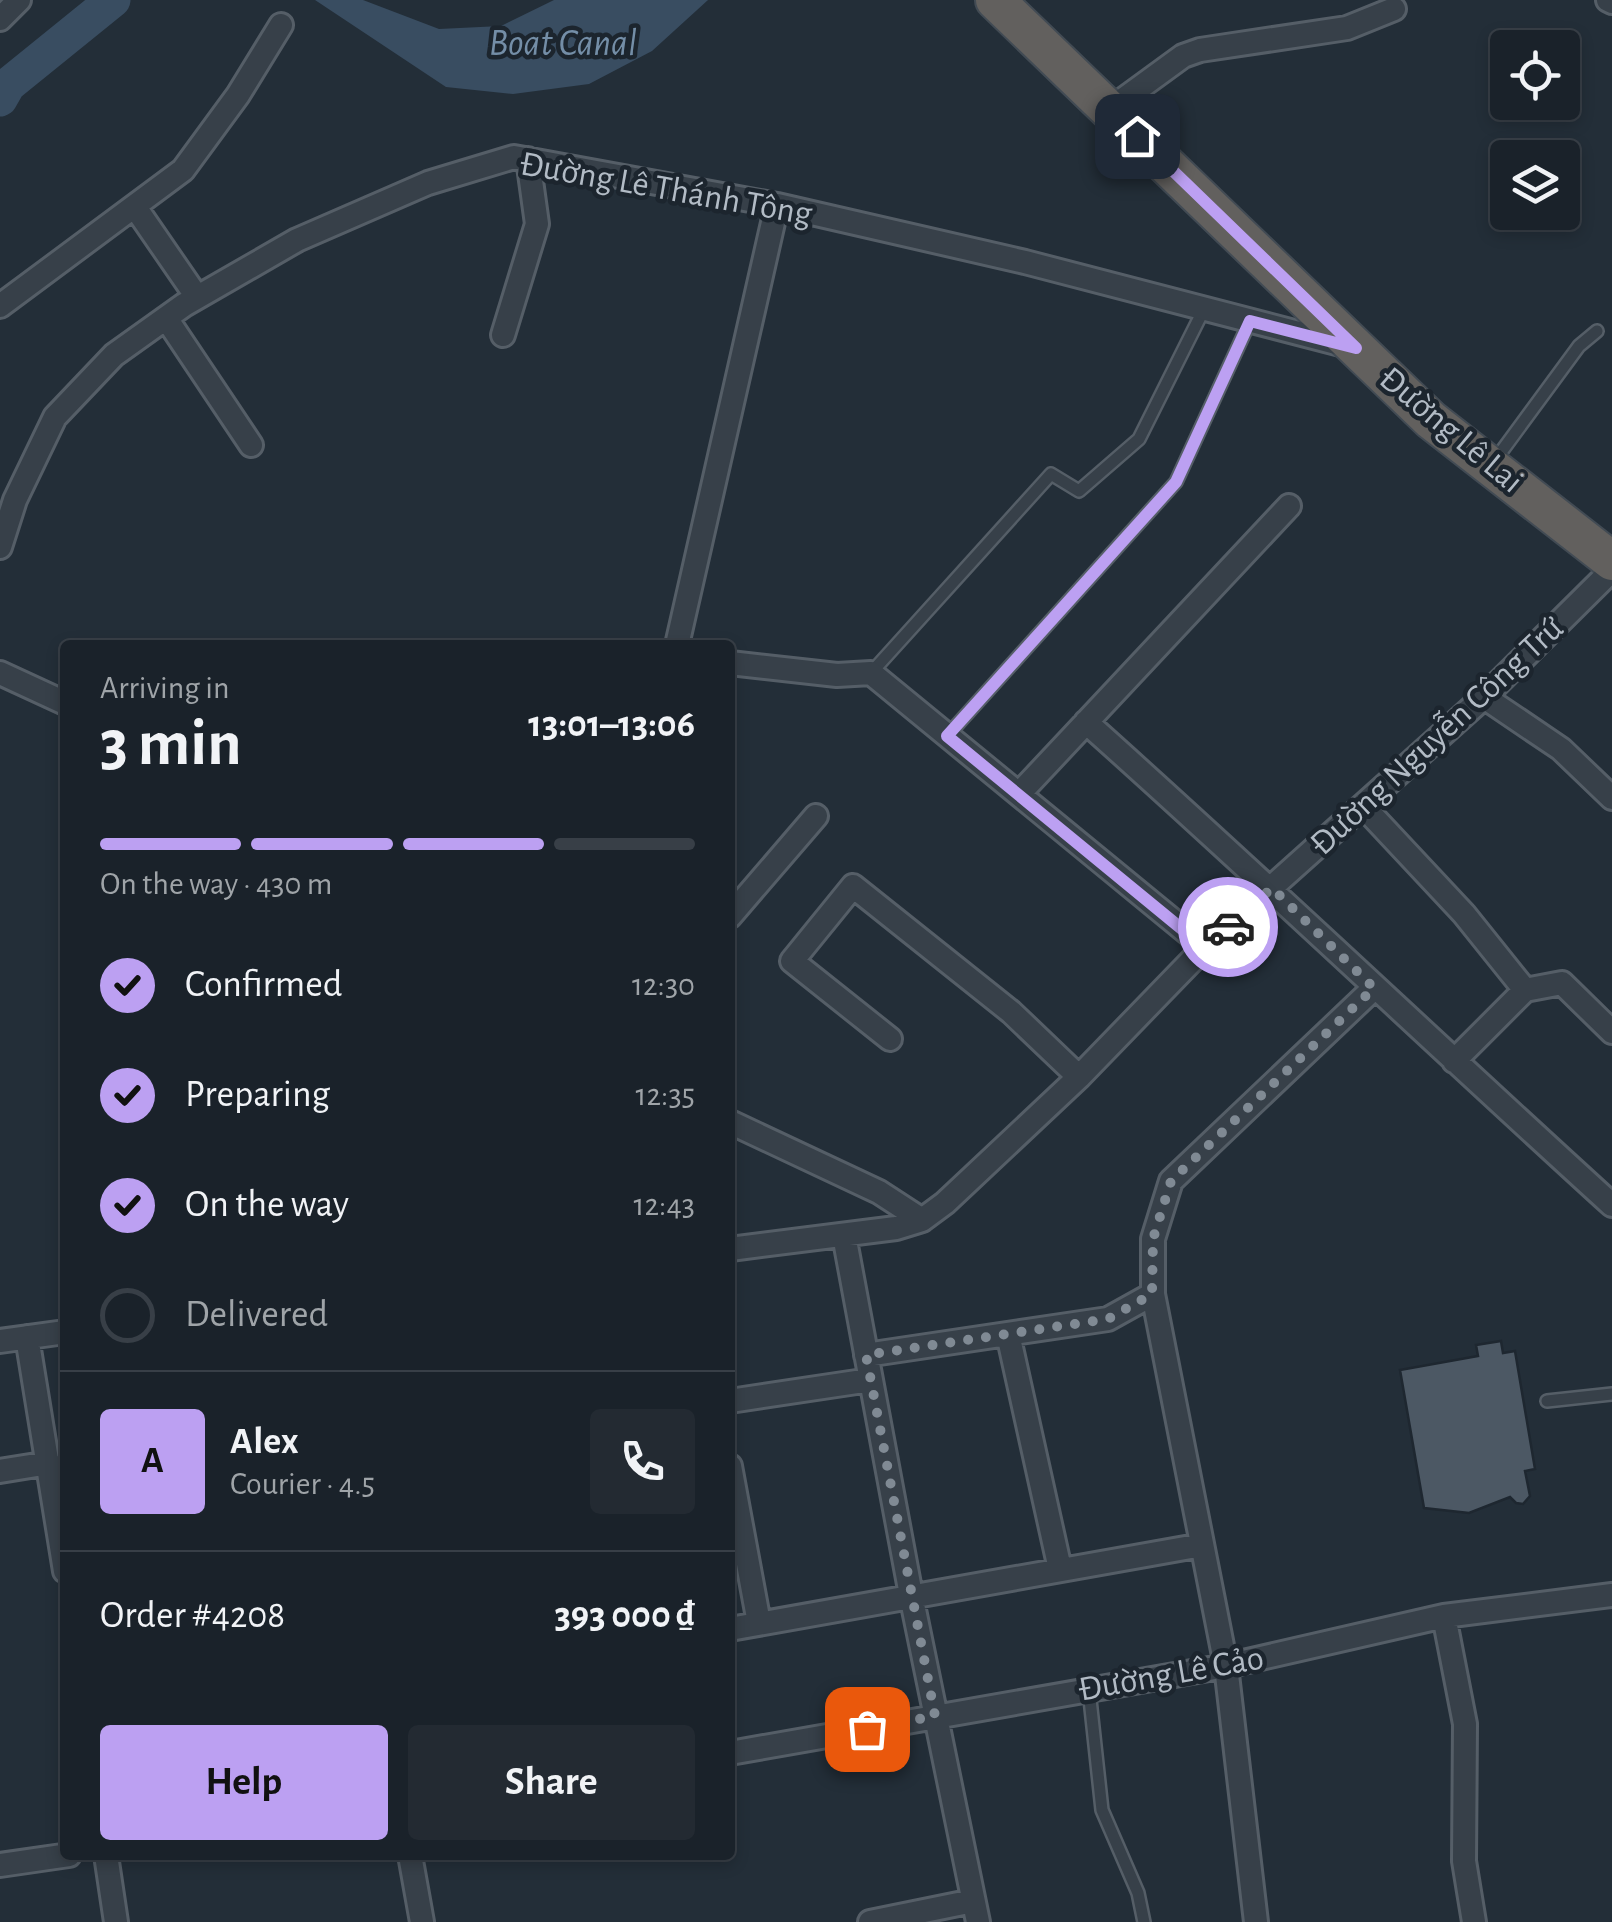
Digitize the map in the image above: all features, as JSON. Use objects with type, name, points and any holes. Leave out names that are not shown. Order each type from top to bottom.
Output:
[{"type":"highway","name":"Đường Lê Lai","points":[[995,0],[1431,420],[1612,561]]},
{"type":"street","points":[[0,19],[19,0]]},
{"type":"street","points":[[1109,110],[1183,56],[1200,50],[1348,28],[1394,9]]},
{"type":"street","points":[[0,306],[183,170],[238,95],[281,25]]},
{"type":"street","name":"Đường Lê Thánh Tông","points":[[0,546],[15,500],[55,417],[114,356],[197,297],[297,240],[428,183],[514,157],[777,205],[1025,262],[1356,348]]},
{"type":"street","points":[[503,335],[537,224],[528,160]]},
{"type":"street","points":[[678,640],[777,205]]},
{"type":"street","points":[[136,207],[197,297]]},
{"type":"street","points":[[166,318],[251,445]]},
{"type":"street","points":[[1019,794],[1289,506]]},
{"type":"street","name":"Đường Nguyễn Công Trứ","points":[[735,1248],[896,1228],[922,1220],[945,1203],[1079,1077],[1205,948],[1484,697],[1612,570]]},
{"type":"street","points":[[735,664],[837,674],[870,673],[1205,948]]},
{"type":"street","points":[[0,673],[60,701]]},
{"type":"street","points":[[1484,697],[1560,749],[1612,798]]},
{"type":"street","points":[[1086,722],[1272,888],[1374,988],[1612,1205]]},
{"type":"street","points":[[1362,806],[1444,891],[1525,990]]},
{"type":"street","points":[[735,910],[816,816]]},
{"type":"street","points":[[890,1040],[792,961],[853,886],[1011,1012],[1079,1077]]},
{"type":"street","points":[[1454,1062],[1525,990],[1562,983],[1612,1032]]},
{"type":"street","points":[[1256,1922],[1226,1666],[1152,1294],[1153,1239],[1171,1181],[1374,988]]},
{"type":"street","points":[[735,1124],[880,1192],[922,1220]]},
{"type":"street","points":[[844,1235],[911,1595],[976,1911],[870,1922]]},
{"type":"street","points":[[866,1355],[1108,1319],[1152,1294]]},
{"type":"street","points":[[0,1340],[60,1333]]},
{"type":"street","points":[[1008,1334],[1060,1570]]},
{"type":"street","points":[[27,1337],[49,1463],[60,1502]]},
{"type":"street","points":[[735,1400],[870,1380]]},
{"type":"street","points":[[0,1471],[49,1463]]},
{"type":"street","points":[[735,1493],[759,1623]]},
{"type":"street","points":[[735,1627],[1202,1545]]},
{"type":"street","name":"Đường Lê Cảo","points":[[735,1753],[1226,1666],[1444,1616],[1612,1595]]},
{"type":"street","points":[[1444,1616],[1465,1724],[1464,1862],[1474,1922]]},
{"type":"street","points":[[0,1865],[60,1856]]},
{"type":"street","points":[[107,1860],[116,1922]]},
{"type":"street","points":[[411,1860],[422,1922]]},
{"type":"lane","points":[[870,673],[1051,474],[1079,491],[1139,439],[1204,308]]},
{"type":"lane","points":[[947,736],[1176,482],[1250,321]]},
{"type":"lane","points":[[1490,467],[1570,357],[1597,331]]},
{"type":"lane","points":[[1547,1402],[1612,1394]]},
{"type":"lane","points":[[1089,1690],[1102,1810],[1138,1893],[1144,1922]]},
{"type":"water","name":"Boat Canal","points":[[315,0],[363,0],[439,29],[501,26],[554,0],[708,0],[652,51],[589,84],[513,94],[446,87]]},
{"type":"building","points":[[1501,1341],[1503,1353],[1515,1351],[1535,1469],[1525,1471],[1530,1496],[1523,1504],[1510,1497],[1469,1513],[1424,1508],[1400,1370],[1478,1356],[1476,1345]]},
{"type":"waterway","points":[[0,99],[8,85],[113,0]]},
{"type":"way so far","points":[[867,1729],[935,1716],[866,1355],[1108,1319],[1152,1294],[1153,1239],[1171,1181],[1374,988],[1272,888],[1228,927]]},
{"type":"route","points":[[1137,136],[1356,348],[1250,321],[1176,482],[947,736],[1205,948],[1228,927]]}]
